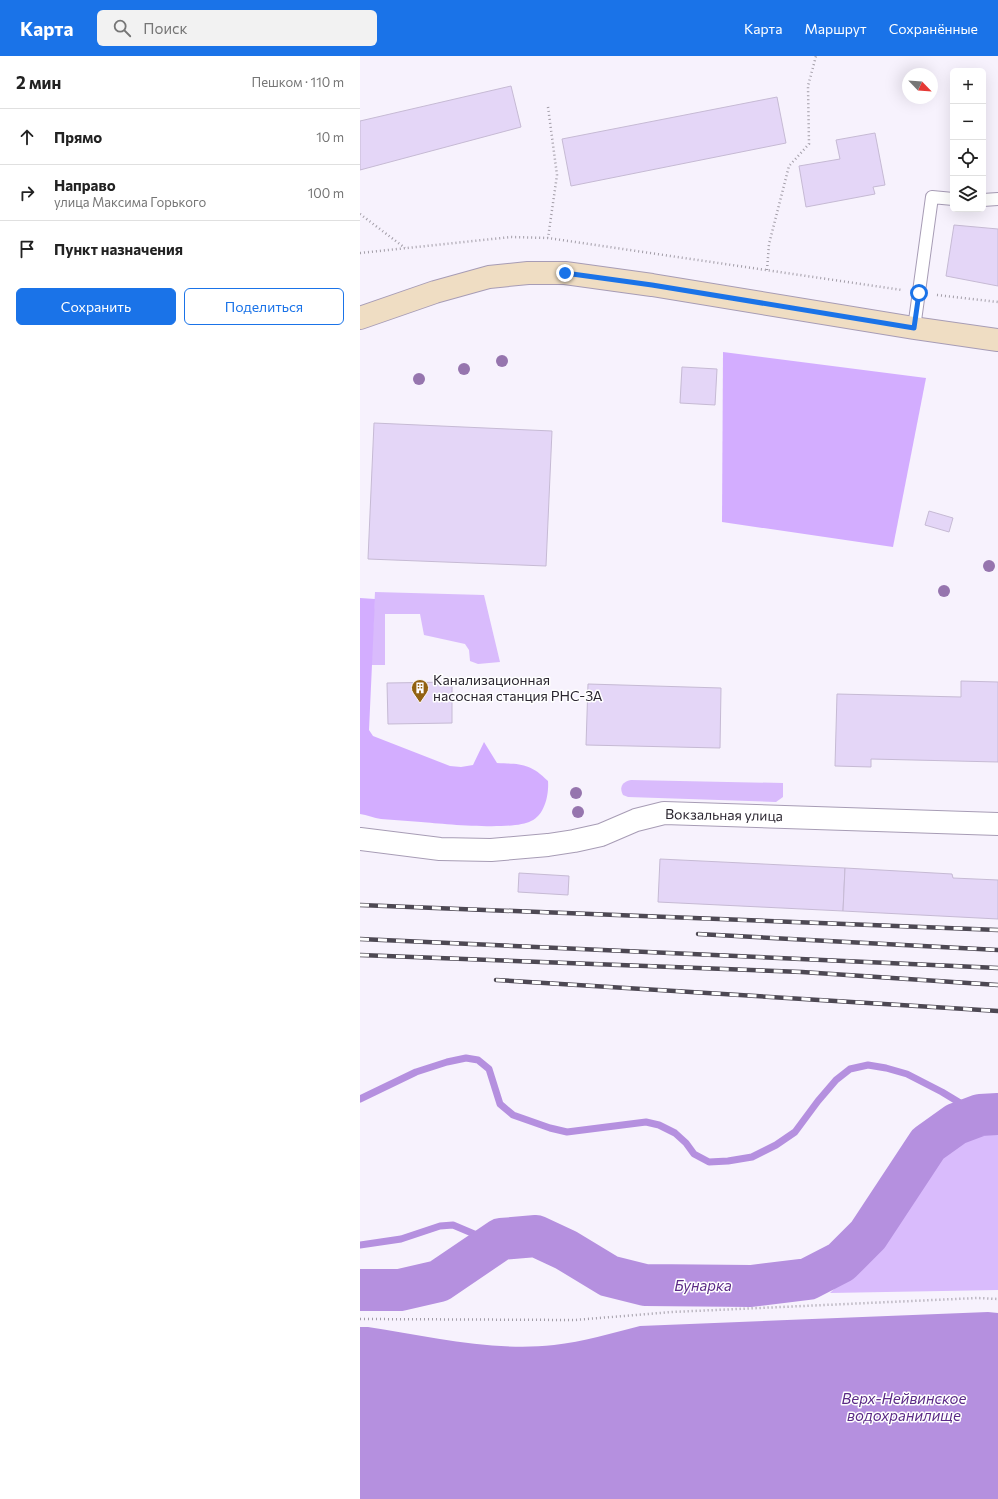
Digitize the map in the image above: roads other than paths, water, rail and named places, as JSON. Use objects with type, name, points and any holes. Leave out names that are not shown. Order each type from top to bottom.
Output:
[{"type":"street","points":[[360,318],[435,292],[488,277],[528,273],[565,273],[652,285],[914,328],[998,340]]},
{"type":"street","points":[[360,306],[435,292]]},
{"type":"street","name":"Вокзальная улица","points":[[360,839],[440,849],[491,850],[574,841],[601,835],[636,820],[664,813],[998,824]]},
{"type":"lane","points":[[914,328],[932,198],[950,198]]},
{"type":"lane","points":[[986,200],[998,199]]},
{"type":"water","name":"Верх-Нейвинское водохранилище","points":[[988,1312],[998,1313],[998,1499],[360,1499],[360,1327],[484,1345],[531,1347],[576,1342],[640,1326]]},
{"type":"waterway","points":[[360,1099],[416,1072],[447,1062],[466,1058],[478,1060],[489,1069],[500,1104],[513,1115],[550,1128],[567,1132],[646,1122],[659,1125],[675,1133],[686,1143],[694,1154],[709,1162],[728,1161],[752,1157],[776,1145],[795,1132],[836,1080],[850,1069],[868,1065],[907,1074],[942,1092],[980,1115]]},
{"type":"waterway","name":"Бунарка","points":[[360,1290],[400,1290],[439,1281],[501,1239],[536,1236],[566,1250],[609,1276],[645,1285],[751,1286],[808,1279],[841,1262],[868,1235],[928,1144],[956,1124],[980,1115],[998,1114]]},
{"type":"waterway","points":[[360,1245],[401,1239],[440,1226],[453,1225],[486,1239],[501,1239]]},
{"type":"railway","points":[[360,905],[998,930]]},
{"type":"railway","points":[[698,934],[998,950]]},
{"type":"railway","points":[[360,939],[998,968]]},
{"type":"railway","points":[[360,955],[802,972],[998,985]]},
{"type":"railway","points":[[496,980],[998,1011]]},
{"type":"place","name":"Канализационная насосная станция РНС-3А","points":[[420,703]]}]
